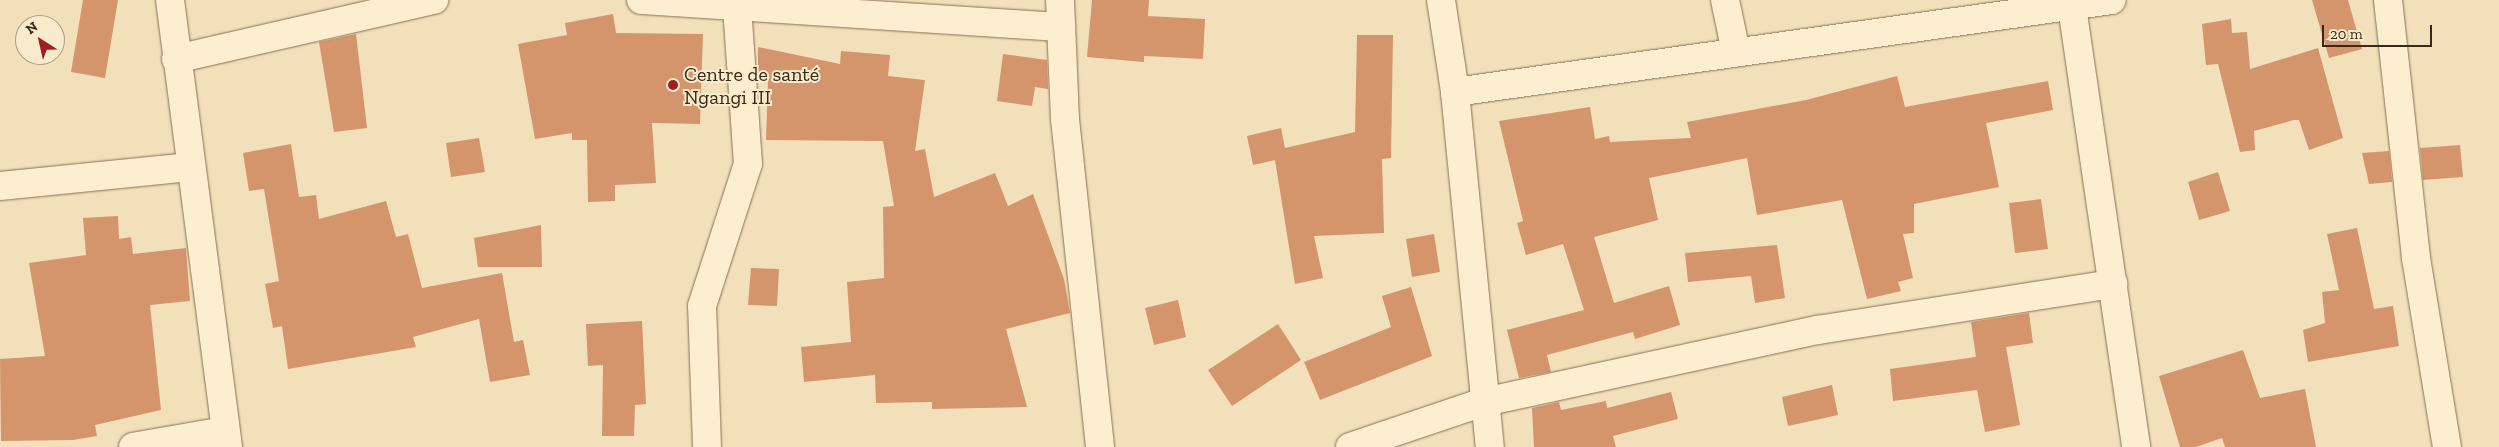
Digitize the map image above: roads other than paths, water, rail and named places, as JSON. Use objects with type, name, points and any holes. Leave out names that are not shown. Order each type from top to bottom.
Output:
[{"type":"street","points":[[133,447],[227,439],[176,59],[170,0]]},
{"type":"street","points":[[176,59],[434,0]]},
{"type":"street","points":[[641,0],[737,8],[1061,27]]},
{"type":"street","points":[[1060,0],[1065,119],[1100,447]]},
{"type":"street","points":[[1441,0],[1455,92],[1484,402],[1490,447]]},
{"type":"street","points":[[1725,0],[1736,52]]},
{"type":"street","points":[[1455,92],[2071,3],[2112,0]]},
{"type":"street","points":[[2388,0],[2416,258],[2446,447]]},
{"type":"street","points":[[2071,3],[2136,447]]},
{"type":"street","points":[[707,447],[702,306],[748,164],[737,8]]},
{"type":"street","points":[[0,186],[191,166]]},
{"type":"street","points":[[1350,447],[1484,402],[1818,330],[2113,284]]},
{"type":"place","name":"Centre de santé Ngangi III","points":[[673,85]]}]
